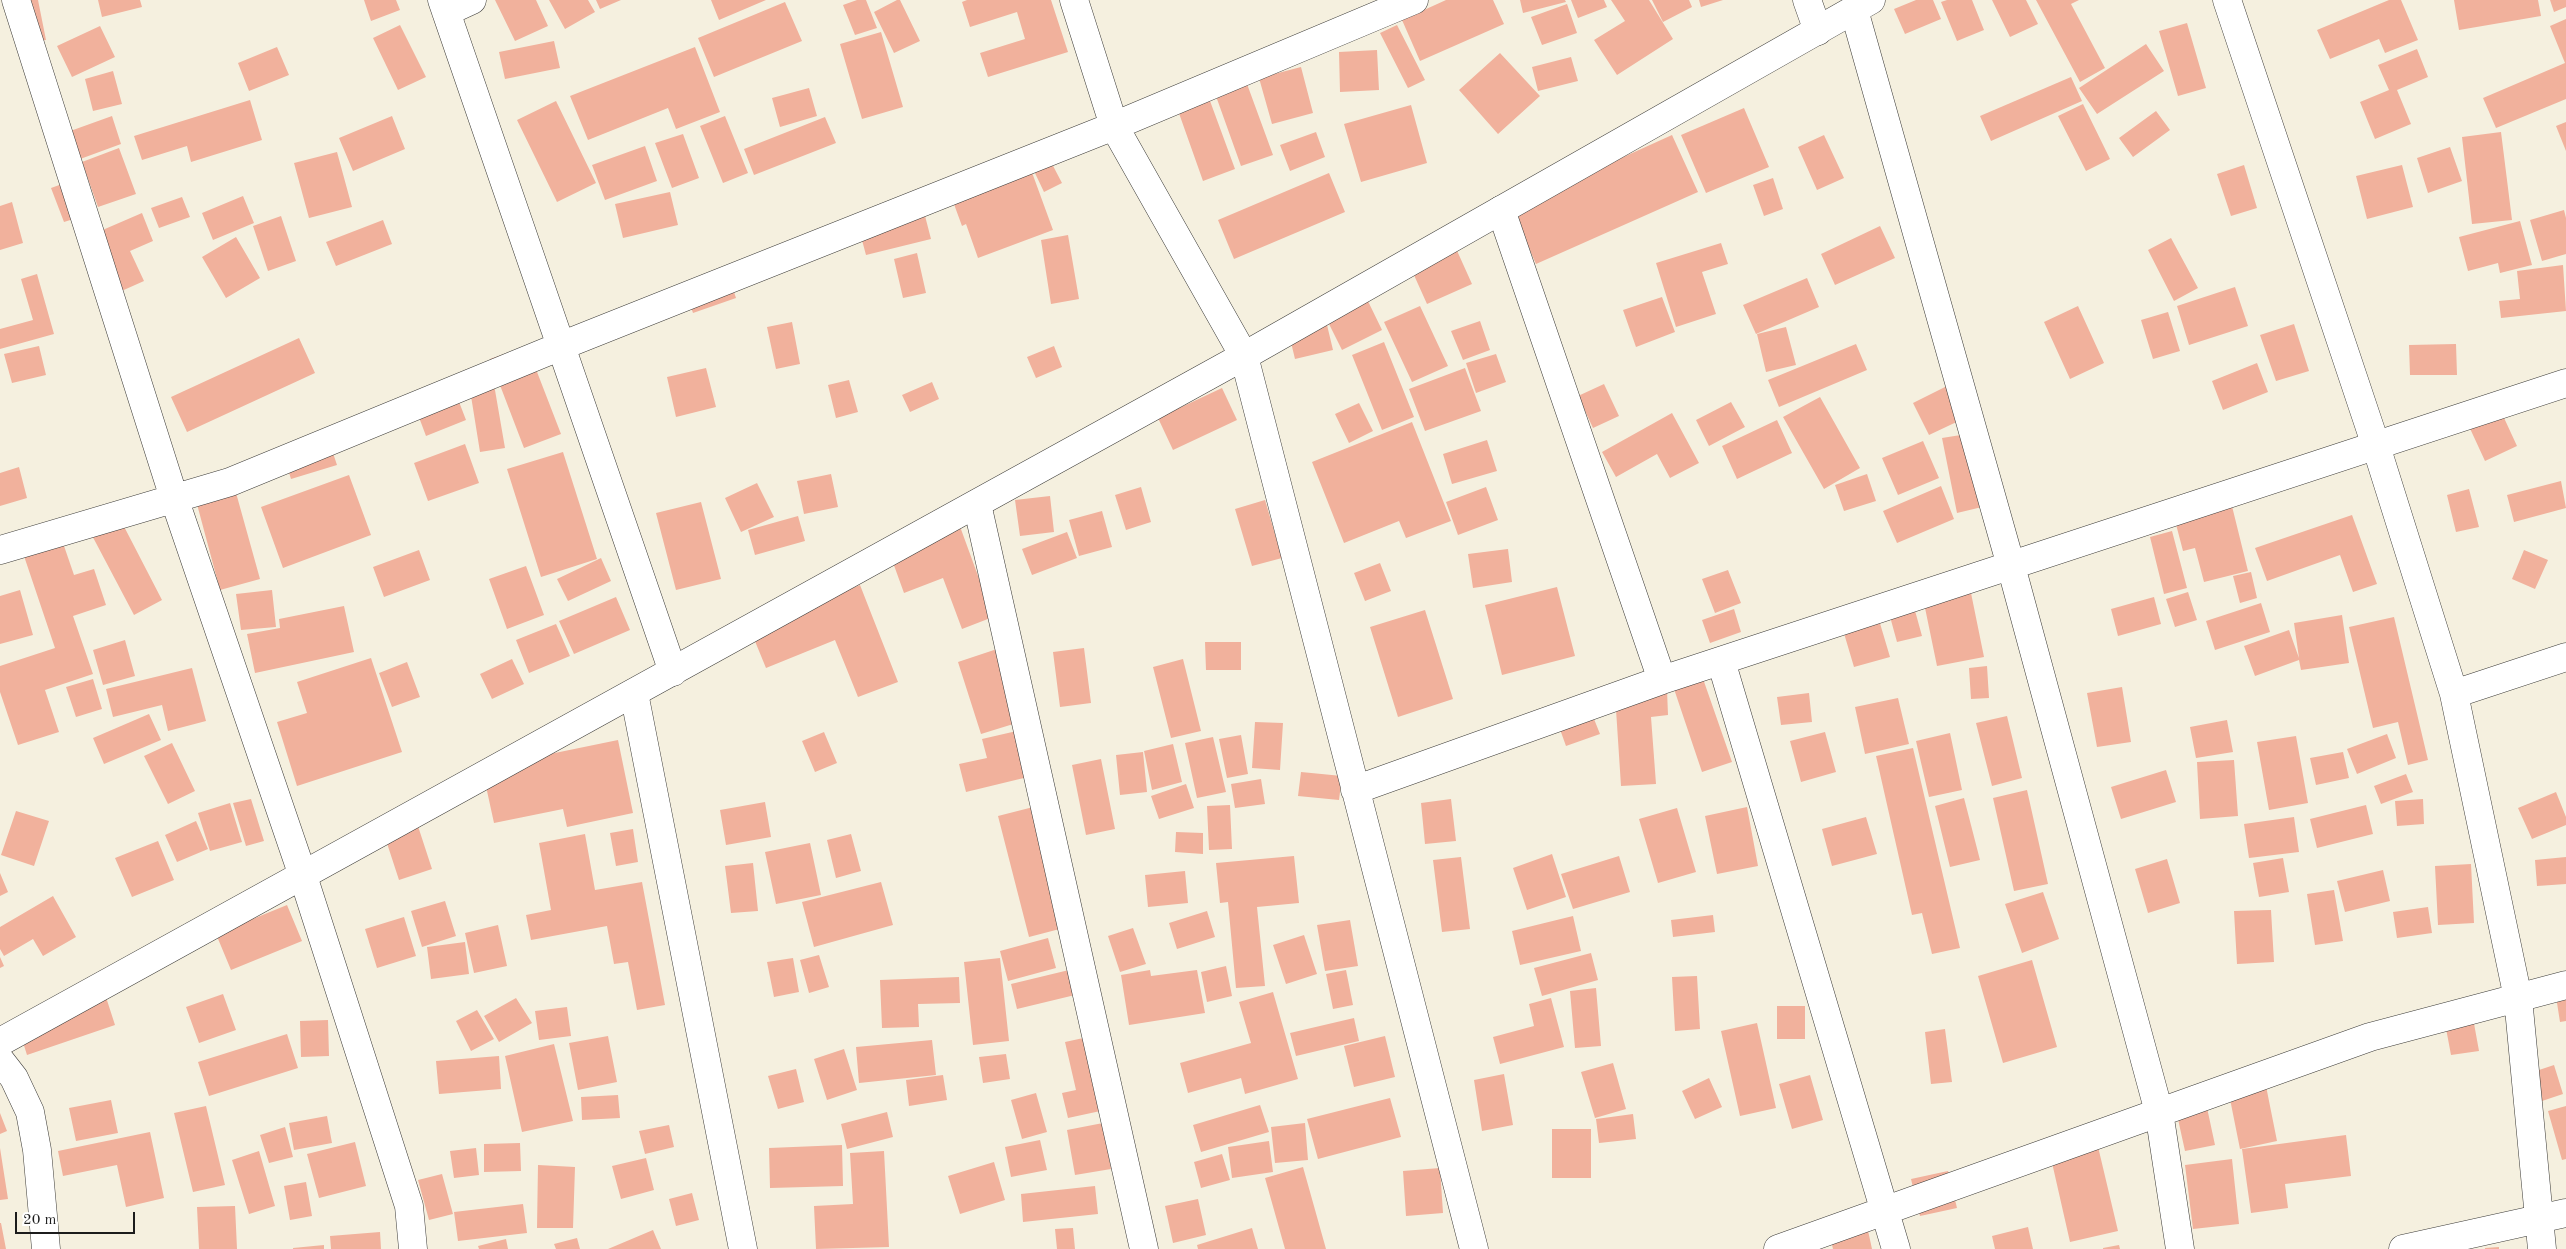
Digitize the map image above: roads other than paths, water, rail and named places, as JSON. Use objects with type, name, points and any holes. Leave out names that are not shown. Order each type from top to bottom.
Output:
[{"type":"street","points":[[16,0],[174,498],[303,876],[409,1206],[413,1249]]},
{"type":"street","points":[[472,0],[444,6],[673,672]]},
{"type":"street","points":[[1074,0],[1114,126],[1244,356],[1474,1249]]},
{"type":"street","points":[[0,550],[230,482],[561,346],[1114,126],[1414,0]]},
{"type":"street","points":[[1807,0],[1818,31]]},
{"type":"street","points":[[2226,0],[2376,446],[2454,694],[2518,998],[2542,1249]]},
{"type":"street","points":[[0,1042],[1244,356],[1863,5],[2011,566],[2159,1112],[2180,1249]]},
{"type":"street","points":[[1501,210],[1662,680]]},
{"type":"street","points":[[1356,790],[1662,680],[2566,383]]},
{"type":"street","points":[[977,504],[1144,1249]]},
{"type":"street","points":[[2454,694],[2566,657]]},
{"type":"street","points":[[1721,661],[1886,1210],[1896,1249]]},
{"type":"street","points":[[634,693],[743,1249]]},
{"type":"street","points":[[1778,1249],[2370,1037],[2566,985]]},
{"type":"street","points":[[0,1060],[14,1078],[30,1112],[37,1150],[46,1249]]},
{"type":"street","points":[[2404,1249],[2566,1213]]}]
